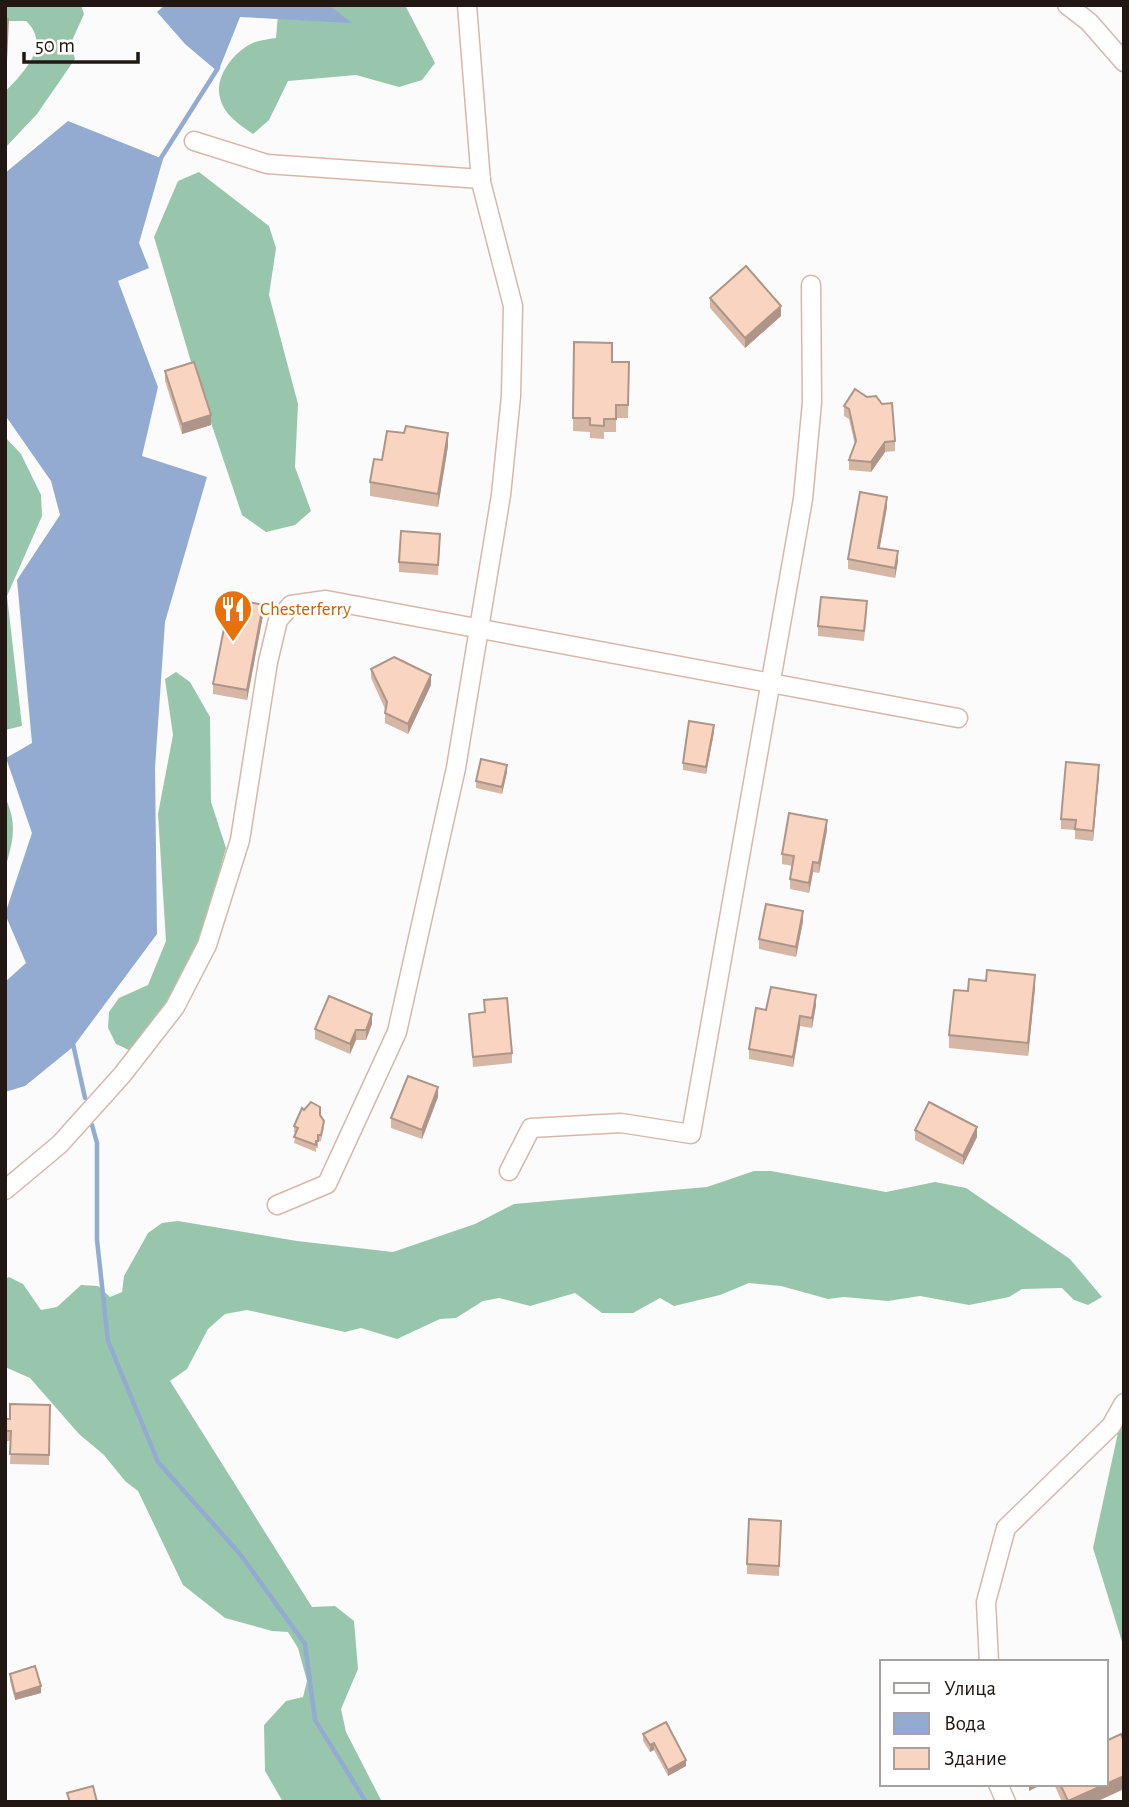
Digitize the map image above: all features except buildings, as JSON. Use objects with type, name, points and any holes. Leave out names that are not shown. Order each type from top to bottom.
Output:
[{"type":"street","points":[[277,1205],[327,1184],[397,1032],[456,768],[501,495],[511,396],[513,306],[481,178],[467,5]]},
{"type":"street","points":[[1068,5],[1089,22],[1124,62]]},
{"type":"street","points":[[194,141],[267,164],[481,178]]},
{"type":"street","points":[[509,1171],[531,1128],[621,1123],[691,1134],[772,683],[804,485],[812,402],[811,285]]},
{"type":"street","points":[[5,1190],[60,1144],[122,1074],[175,1007],[207,945],[240,841],[268,662],[278,620],[290,605],[326,600],[958,718]]},
{"type":"street","points":[[989,1660],[986,1602],[1006,1528],[1111,1426],[1124,1403]]},
{"type":"street","points":[[999,1786],[1006,1802]]},
{"type":"green space","points":[[5,5],[81,5],[84,14],[71,43],[75,59],[37,114],[5,148],[5,92],[32,58],[36,40],[26,21],[5,21]]},
{"type":"green space","points":[[273,5],[405,5],[435,63],[422,80],[399,87],[356,75],[288,81],[269,120],[253,134],[225,110],[220,98],[220,81],[228,65],[240,51],[255,42],[276,38],[278,14]]},
{"type":"green space","points":[[199,172],[269,226],[276,248],[269,295],[298,404],[295,467],[311,511],[295,525],[266,532],[242,515],[194,372],[154,237],[178,181]]},
{"type":"green space","points":[[5,437],[21,454],[41,495],[42,516],[7,596],[22,726],[5,730]]},
{"type":"green space","points":[[176,672],[190,682],[210,717],[211,802],[226,848],[194,962],[153,1032],[131,1051],[116,1044],[108,1028],[109,1012],[119,998],[148,985],[166,941],[158,814],[173,735],[165,679]]},
{"type":"green space","points":[[5,797],[12,816],[13,833],[5,869]]},
{"type":"green space","points":[[754,1171],[771,1171],[886,1192],[935,1182],[966,1188],[1070,1259],[1102,1297],[1088,1305],[1074,1300],[1062,1288],[1022,1289],[1009,1297],[969,1305],[920,1296],[888,1301],[844,1297],[828,1299],[781,1286],[749,1283],[720,1295],[674,1306],[660,1298],[633,1313],[602,1313],[575,1293],[530,1306],[499,1298],[483,1301],[456,1318],[440,1319],[397,1339],[361,1328],[345,1332],[247,1310],[225,1314],[208,1329],[187,1369],[170,1381],[312,1607],[335,1606],[354,1621],[358,1669],[341,1709],[346,1732],[382,1802],[283,1802],[265,1771],[264,1725],[286,1701],[303,1697],[307,1681],[298,1648],[288,1632],[272,1631],[225,1618],[183,1585],[138,1491],[125,1481],[104,1455],[79,1434],[30,1378],[5,1367],[5,1279],[9,1277],[23,1284],[41,1310],[57,1307],[81,1285],[98,1286],[110,1297],[122,1292],[124,1276],[148,1233],[162,1223],[178,1221],[297,1241],[393,1252],[475,1224],[514,1204],[707,1187]]},
{"type":"green space","points":[[1124,1405],[1124,1648],[1093,1548]]},
{"type":"water","points":[[165,5],[329,5],[352,23],[240,17],[218,72],[185,44],[157,12]]},
{"type":"water","points":[[68,121],[163,159],[139,243],[149,268],[118,281],[158,387],[142,456],[207,477],[165,622],[155,768],[157,934],[73,1047],[25,1086],[5,1092],[5,982],[26,963],[5,914],[32,833],[6,758],[32,743],[17,580],[60,515],[51,481],[5,415],[5,173]]},
{"type":"waterway","points":[[159,161],[218,68]]},
{"type":"waterway","points":[[73,1044],[85,1098]]},
{"type":"waterway","points":[[92,1125],[97,1143],[97,1240],[108,1341],[158,1462],[240,1554],[305,1644],[315,1720],[366,1802]]},
{"type":"place","name":"Chesterferry","points":[[233,643]]}]
